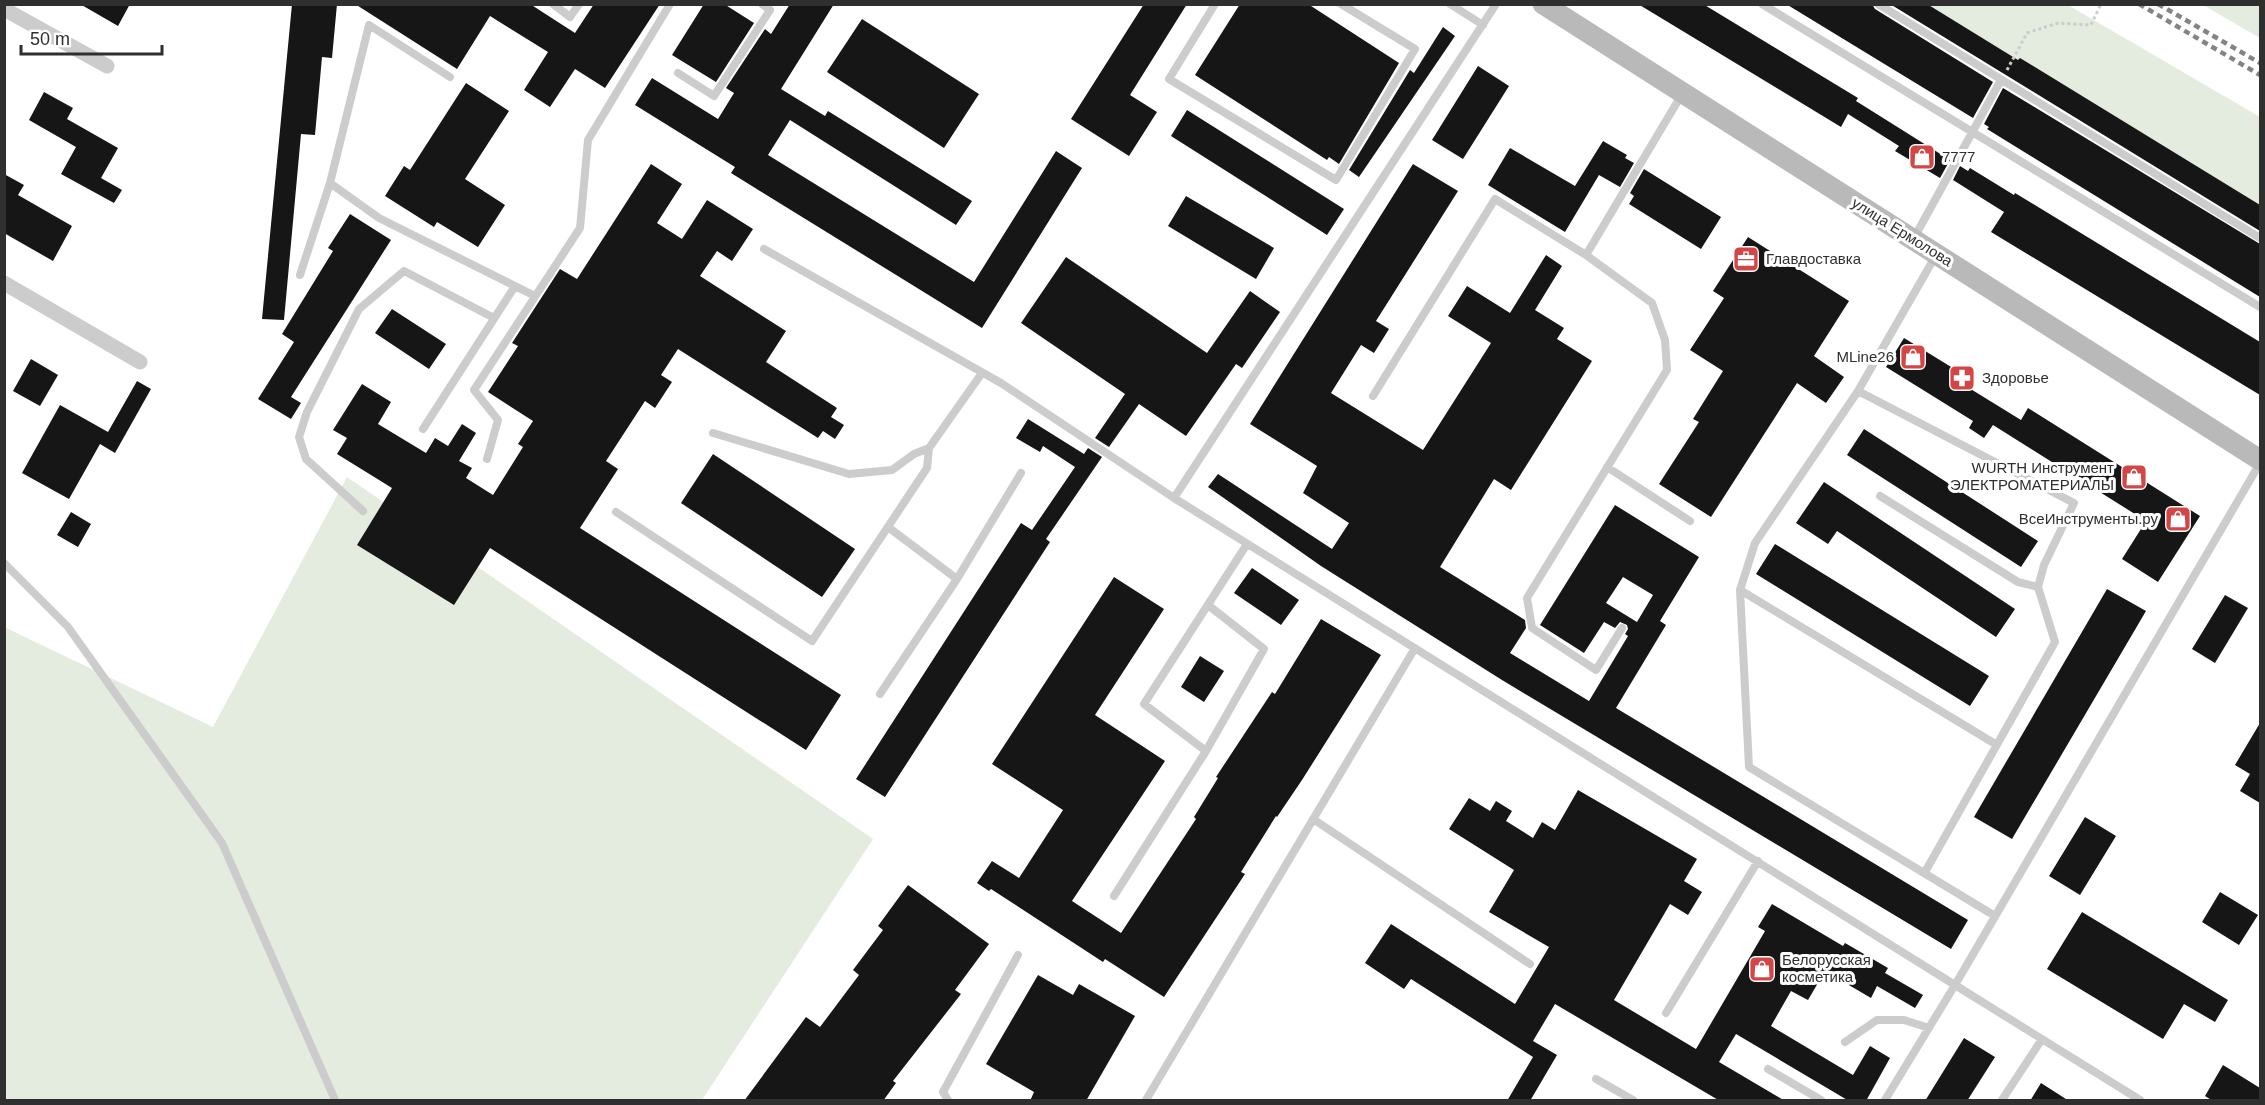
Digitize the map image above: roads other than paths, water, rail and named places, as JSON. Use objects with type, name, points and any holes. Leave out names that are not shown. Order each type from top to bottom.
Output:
[{"type":"main road","name":"улица Ермолова","points":[[1543,4],[2260,462]]},
{"type":"street","points":[[4,9],[107,66]]},
{"type":"street","points":[[4,283],[140,362]]},
{"type":"lane","points":[[553,4],[570,17],[579,4]]},
{"type":"lane","points":[[487,459],[498,420],[474,390],[580,228],[588,140],[670,4]]},
{"type":"lane","points":[[678,73],[714,96],[770,10],[762,4]]},
{"type":"lane","points":[[1215,4],[1169,80],[1336,180],[1415,49],[1341,4]]},
{"type":"lane","points":[[1450,4],[1483,25]]},
{"type":"lane","points":[[1174,498],[1496,4]]},
{"type":"lane","points":[[1762,4],[2260,307]]},
{"type":"lane","points":[[1878,4],[2260,238]]},
{"type":"lane","points":[[300,275],[330,183],[369,26],[450,77]]},
{"type":"lane","points":[[1914,239],[2001,80]]},
{"type":"lane","points":[[1586,255],[1683,92]]},
{"type":"lane","points":[[330,183],[379,218],[535,296]]},
{"type":"lane","points":[[1373,396],[1495,199],[1586,255],[1652,303],[1665,340],[1667,370],[1527,598],[1532,628],[1596,670],[1622,628]]},
{"type":"lane","points":[[764,249],[982,373],[1247,544],[2140,1101]]},
{"type":"lane","points":[[1937,254],[1858,390],[1755,543],[1740,590],[1749,766],[1995,916]]},
{"type":"lane","points":[[363,511],[306,459],[299,437],[307,412],[359,309],[404,271],[494,318]]},
{"type":"lane","points":[[423,429],[515,286]]},
{"type":"lane","points":[[616,512],[812,641],[927,468],[929,448],[982,373]]},
{"type":"lane","points":[[1858,390],[2074,503],[2044,565],[2038,588],[2055,642],[1925,872]]},
{"type":"lane","points":[[713,433],[849,474],[892,470],[914,454],[929,448]]},
{"type":"lane","points":[[1885,1101],[2260,462]]},
{"type":"lane","points":[[1607,467],[1690,521]]},
{"type":"lane","points":[[880,694],[957,579],[1021,473]]},
{"type":"lane","points":[[1880,496],[2018,582],[2038,588]]},
{"type":"lane","points":[[888,527],[957,579]]},
{"type":"lane","points":[[1206,751],[1144,704],[1247,544]]},
{"type":"lane","points":[[4,563],[68,627],[222,843],[335,1101]]},
{"type":"lane","points":[[1740,590],[1997,745]]},
{"type":"lane","points":[[1114,896],[1206,751],[1264,649],[1208,605]]},
{"type":"lane","points":[[1146,1101],[1415,648]]},
{"type":"lane","points":[[1313,819],[1530,964]]},
{"type":"lane","points":[[1666,1012],[1758,861]]},
{"type":"lane","points":[[948,1101],[944,1092],[1018,955]]},
{"type":"lane","points":[[1845,1042],[1877,1020],[1904,1020],[1929,1028]]},
{"type":"lane","points":[[2002,1101],[2042,1039]]},
{"type":"lane","points":[[1768,1069],[1821,1101]]},
{"type":"lane","points":[[1596,1079],[1633,1101]]},
{"type":"railway","points":[[2139,4],[2260,75]]},
{"type":"railway","points":[[2158,4],[2260,63]]},
{"type":"place","name":"7777","points":[[1922,157]]},
{"type":"place","name":"Главдоставка","points":[[1746,259]]},
{"type":"place","name":"MLine26","points":[[1913,357]]},
{"type":"place","name":"Здоровье","points":[[1962,378]]},
{"type":"place","name":"WURTH Инструмент ЭЛЕКТРОМАТЕРИАЛЫ","points":[[2134,477]]},
{"type":"place","name":"ВсеИнструменты.ру","points":[[2178,519]]},
{"type":"place","name":"Белорусская косметика","points":[[1762,969]]}]
